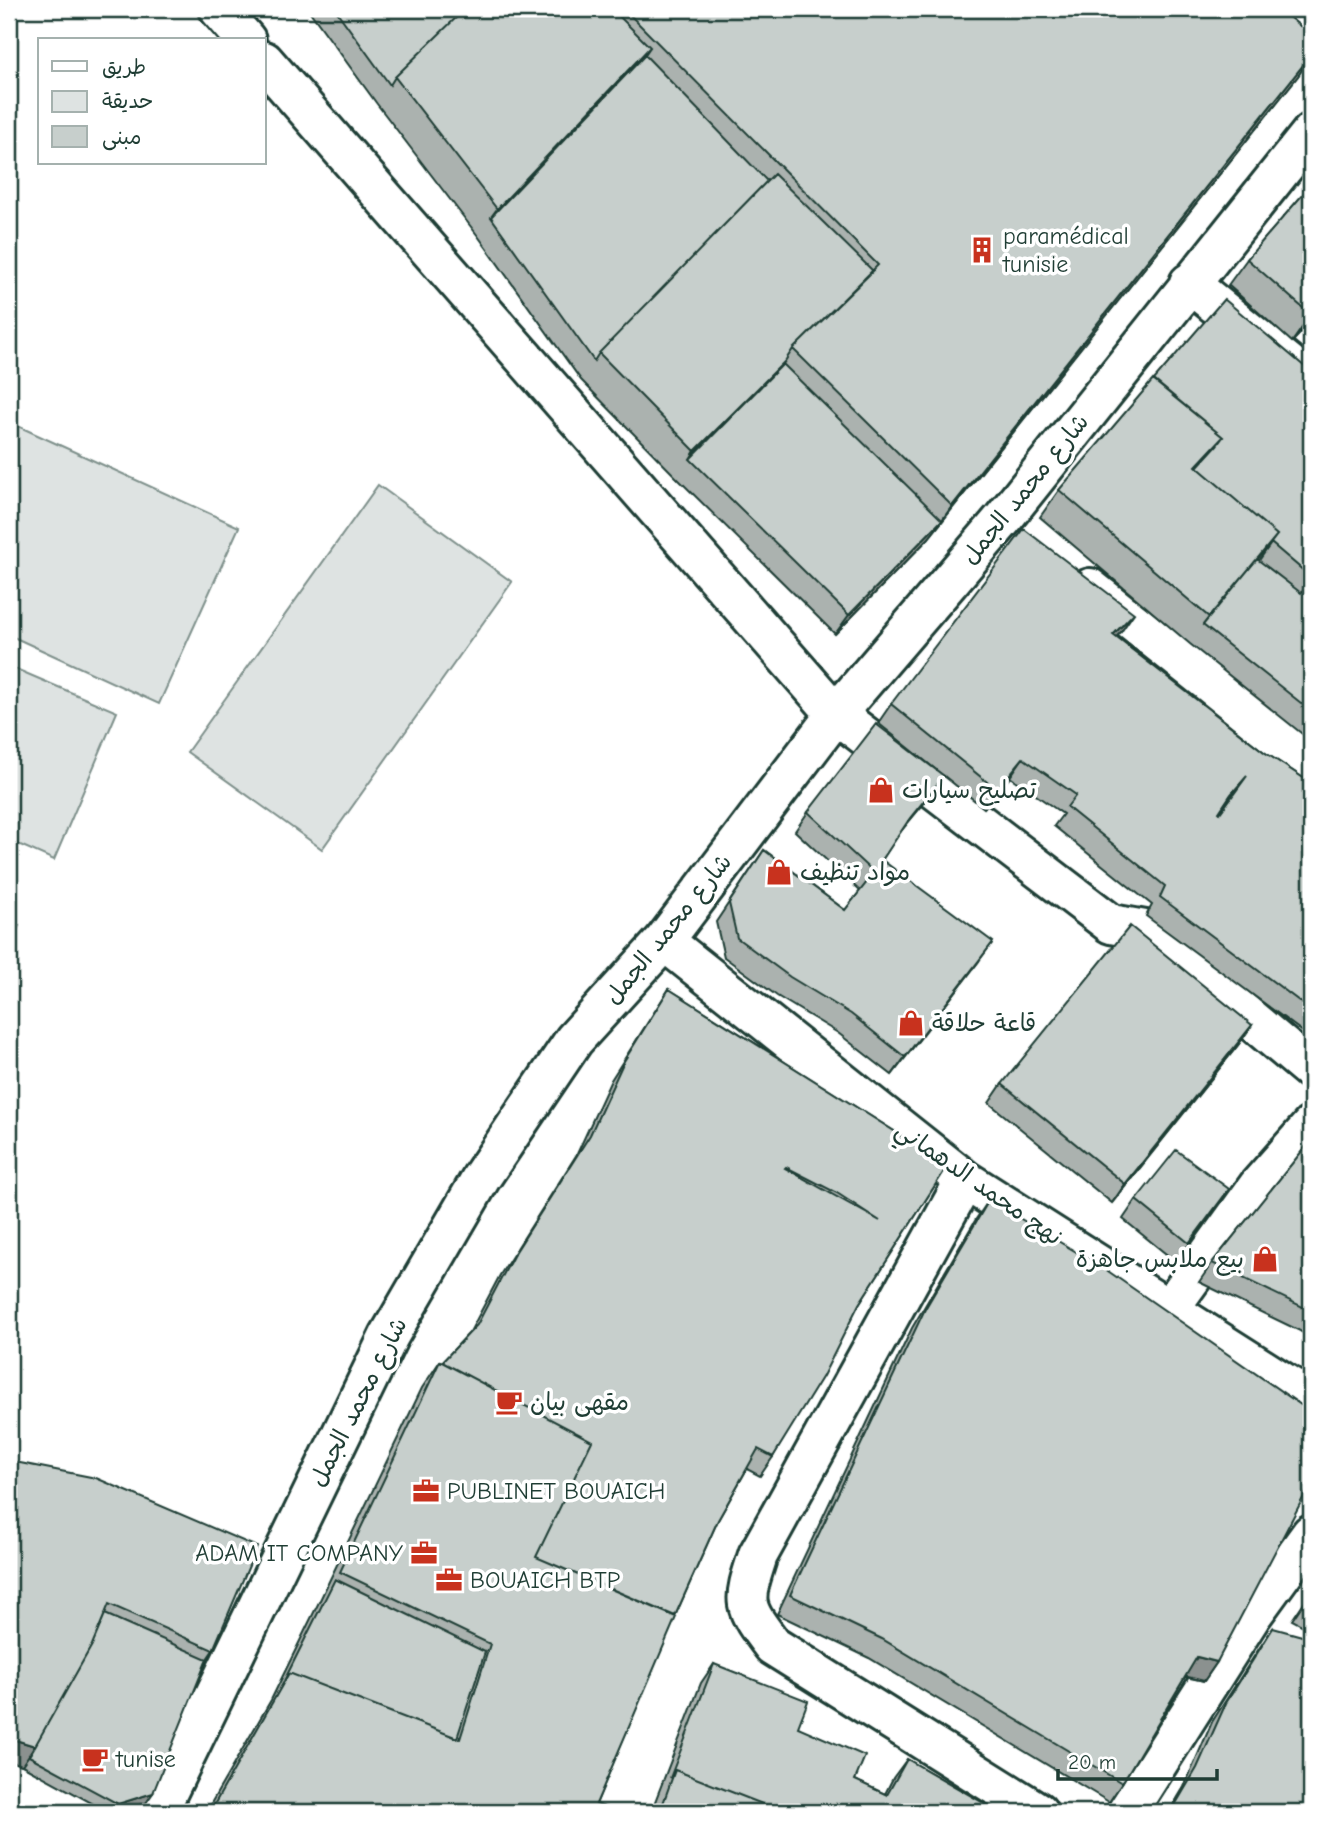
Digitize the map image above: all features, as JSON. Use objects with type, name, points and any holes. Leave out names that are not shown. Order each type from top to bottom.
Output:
[{"type":"street","points":[[219,9],[244,38]]},
{"type":"street","points":[[266,63],[836,714],[1111,924],[1145,930],[1311,1070]]},
{"type":"street","name":"شارع محمد الجمل","points":[[158,1812],[313,1489],[390,1336],[481,1178],[575,1040],[664,941],[836,714],[1003,519],[1311,133]]},
{"type":"street","points":[[1189,283],[1311,382]]},
{"type":"street","points":[[1003,519],[1035,545]]},
{"type":"street","points":[[1067,570],[1311,764]]},
{"type":"street","name":"نهج محمد الدهماني","points":[[664,941],[965,1180],[1311,1400]]},
{"type":"street","points":[[1170,1308],[1258,1186],[1311,1126]]},
{"type":"street","points":[[965,1180],[758,1555],[745,1596],[751,1616],[773,1646],[1038,1812]]},
{"type":"street","points":[[1127,1812],[1251,1615],[1311,1534]]},
{"type":"street","points":[[1251,1615],[1287,1637]]},
{"type":"green space","points":[[9,422],[239,527],[159,704],[9,635]]},
{"type":"green space","points":[[378,485],[512,582],[322,849],[187,752]]},
{"type":"green space","points":[[9,666],[117,712],[54,860],[9,840]]},
{"type":"building","points":[[335,9],[465,9],[390,85]]},
{"type":"building","points":[[465,9],[612,9],[650,47],[497,209],[395,77]]},
{"type":"building","name":"paramédical tunisie","points":[[624,9],[1279,9],[1311,35],[1311,55],[952,506],[793,349],[878,265]]},
{"type":"building","points":[[645,55],[767,181],[594,361],[491,217]]},
{"type":"building","points":[[774,174],[873,271],[695,451],[599,353]]},
{"type":"building","points":[[1311,185],[1311,315],[1247,259]]},
{"type":"building","points":[[1224,299],[1311,372],[1311,577],[1271,543],[1277,535],[1197,467],[1223,437],[1154,380]]},
{"type":"building","points":[[783,364],[942,520],[849,615],[690,459]]},
{"type":"building","points":[[1153,380],[1223,437],[1196,466],[1277,535],[1209,617],[1059,490]]},
{"type":"building","points":[[1024,529],[1134,613],[1113,635],[1264,752],[1311,783],[1311,1010],[1160,897],[1165,886],[1067,807],[1076,795],[1023,758],[997,790],[891,704]],"holes":[[[1247,776],[1220,813],[1231,794]]]},
{"type":"building","points":[[1257,559],[1301,593],[1311,582],[1311,711],[1203,625]]},
{"type":"building","points":[[876,724],[944,776],[910,818],[882,860],[993,942],[905,1057],[851,1014],[790,977],[737,938],[729,903],[764,850],[845,910],[874,873],[808,812]]},
{"type":"building","points":[[9,921],[19,925],[9,951]]},
{"type":"building","points":[[1130,926],[1252,1025],[1125,1184],[1002,1084]]},
{"type":"building","points":[[669,989],[948,1165],[859,1304],[823,1376],[773,1457],[758,1449],[718,1520],[675,1616],[536,1557],[592,1441],[442,1362],[477,1325],[513,1256],[590,1135],[624,1061]],"holes":[[[786,1167],[837,1193],[880,1221],[785,1168]]]},
{"type":"building","points":[[1311,1140],[1311,1311],[1212,1263]]},
{"type":"building","points":[[1176,1150],[1229,1189],[1189,1243],[1136,1200]]},
{"type":"building","points":[[989,1200],[1105,1269],[1311,1412],[1311,1483],[1217,1662],[1197,1657],[1122,1783],[882,1639],[790,1595],[925,1309]]},
{"type":"building","points":[[440,1361],[592,1441],[536,1557],[676,1617],[596,1804],[618,1812],[210,1812],[289,1673],[460,1739],[490,1644],[340,1572]]},
{"type":"building","points":[[10,1461],[96,1478],[257,1547],[213,1650],[109,1604],[92,1645],[35,1746],[9,1738]]},
{"type":"building","points":[[335,1579],[485,1652],[457,1738],[289,1673],[284,1681]]},
{"type":"building","points":[[105,1614],[207,1659],[153,1793],[118,1804],[29,1756],[92,1645]]},
{"type":"building","points":[[1273,1628],[1311,1641],[1311,1812],[1171,1812],[1197,1768],[1226,1703]]},
{"type":"building","points":[[714,1664],[808,1701],[798,1727],[865,1756],[855,1780],[887,1795],[907,1759],[999,1812],[779,1812],[675,1770],[670,1778]]},
{"type":"building","points":[[675,1770],[770,1807],[779,1812],[660,1812]]},
{"type":"place","name":"paramédical tunisie","points":[[982,250]]},
{"type":"place","name":"تصليح سيارات","points":[[881,790]]},
{"type":"place","name":"مواد تنظيف","points":[[779,872]]},
{"type":"place","name":"قاعة حلاقة","points":[[911,1023]]},
{"type":"place","name":"بيع ملابس جاهزة","points":[[1265,1259]]},
{"type":"place","name":"مقهى بيان","points":[[509,1402]]},
{"type":"place","name":"PUBLINET BOUAICH","points":[[426,1491]]},
{"type":"place","name":"ADAM IT COMPANY","points":[[424,1553]]},
{"type":"place","name":"BOUAICH BTP","points":[[449,1580]]},
{"type":"place","name":"tunise","points":[[95,1759]]}]
